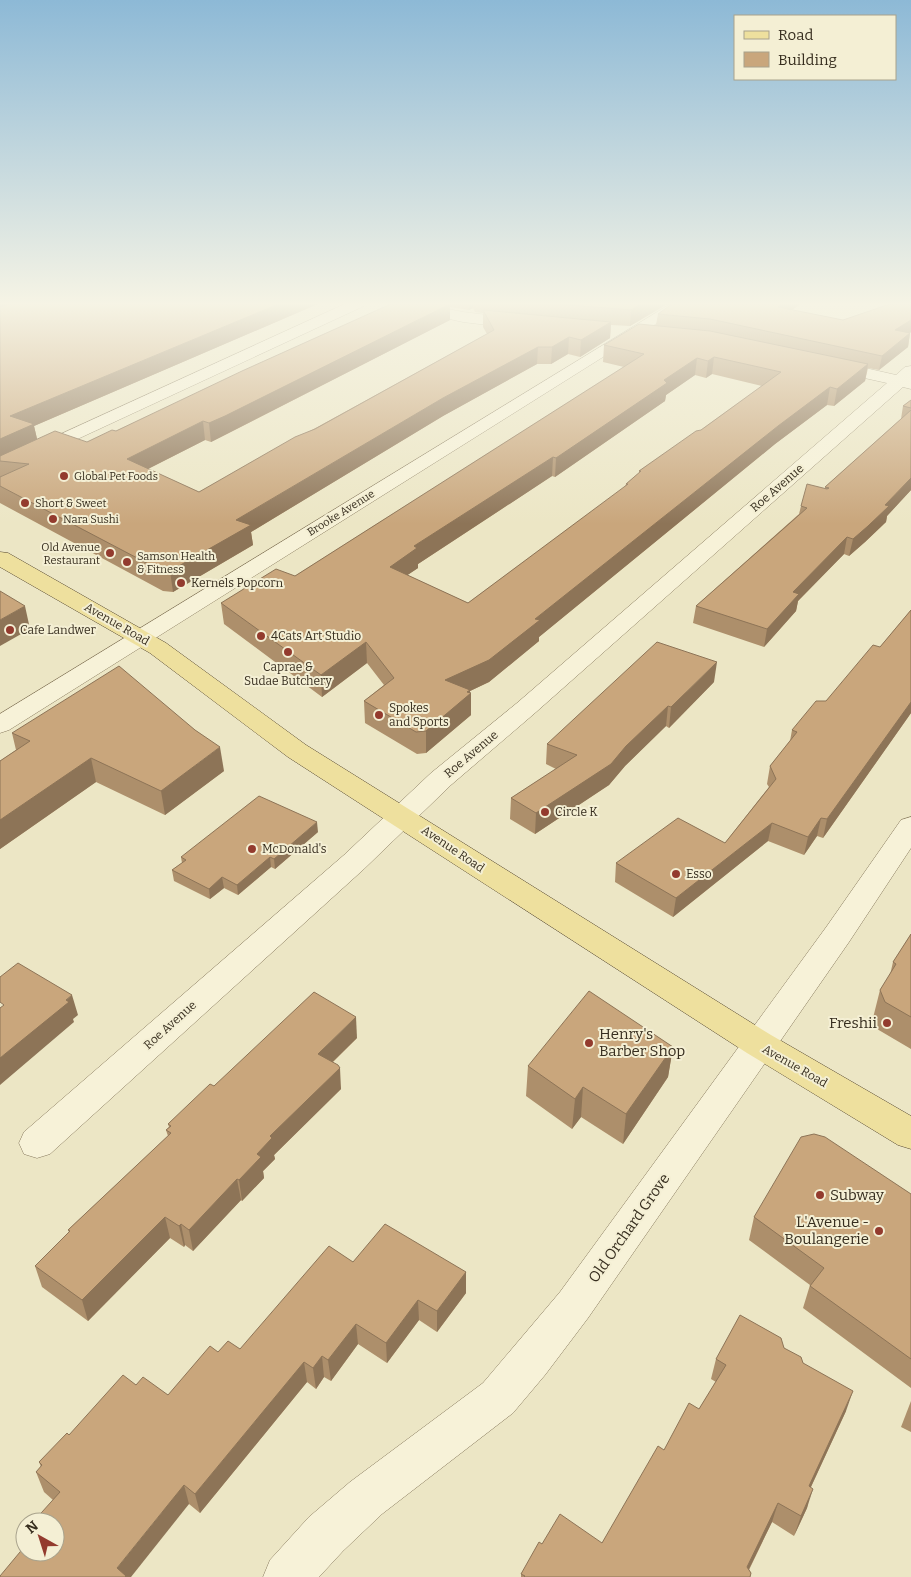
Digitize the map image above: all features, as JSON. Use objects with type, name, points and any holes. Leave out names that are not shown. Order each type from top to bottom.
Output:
[{"type":"main road","name":"Avenue Road","points":[[0,558],[141,637],[297,750],[402,816],[478,867],[759,1044],[911,1134]]},
{"type":"street","points":[[0,469],[200,377]]},
{"type":"street","name":"Brooke Avenue","points":[[0,725],[563,377]]},
{"type":"street","points":[[894,377],[907,379]]},
{"type":"street","name":"Roe Avenue","points":[[37,1143],[354,862],[441,779],[907,379]]},
{"type":"street","name":"Old Orchard Grove","points":[[287,1577],[326,1534],[366,1498],[498,1398],[574,1305],[838,934],[911,826]]},
{"type":"building","points":[[0,377],[105,377],[10,416],[34,424],[0,439]]},
{"type":"building","points":[[230,377],[304,377],[225,416],[209,423],[203,421],[127,459],[199,492],[295,437],[315,429],[410,377],[483,377],[443,398],[236,520],[251,525],[170,571],[160,570],[0,486],[0,477],[29,464],[0,461],[0,456],[55,431],[87,442],[112,430],[116,431]]},
{"type":"building","points":[[608,377],[669,377],[664,380],[667,383],[556,458],[553,457],[414,546],[417,548],[390,567],[468,603],[628,484],[626,484],[641,471],[639,471],[696,431],[701,430],[775,377],[852,377],[837,389],[830,387],[778,426],[535,619],[540,620],[489,660],[445,680],[470,690],[467,692],[471,693],[426,731],[416,732],[364,701],[394,678],[366,642],[321,675],[221,603],[276,569],[295,576]]},
{"type":"building","points":[[911,400],[911,408],[903,406]]},
{"type":"building","points":[[911,410],[911,478],[885,505],[889,506],[853,539],[847,537],[793,592],[799,594],[767,629],[696,606],[807,508],[801,506],[807,484],[829,488],[825,487]]},
{"type":"building","points":[[0,591],[25,606],[0,620]]},
{"type":"building","points":[[911,610],[911,702],[827,819],[821,818],[808,837],[772,823],[676,898],[616,863],[678,818],[725,843],[776,779],[770,766],[797,732],[792,730],[816,701],[826,701],[873,645],[880,647]]},
{"type":"building","points":[[657,642],[717,662],[671,707],[668,706],[626,746],[611,764],[536,813],[511,798],[577,755],[547,744]]},
{"type":"building","points":[[119,666],[195,730],[220,747],[161,791],[91,758],[0,820],[0,761],[30,741],[12,733]]},
{"type":"building","name":"McDonald's","points":[[259,796],[317,822],[274,859],[270,857],[237,885],[222,877],[209,889],[172,870],[186,860],[181,857]]},
{"type":"building","points":[[911,934],[911,1017],[885,1002],[880,990],[896,964],[893,962]]},
{"type":"building","points":[[18,963],[72,995],[66,1000],[69,1002],[0,1058],[0,1008],[4,1005],[0,1002],[0,977]]},
{"type":"building","points":[[589,991],[673,1047],[626,1114],[583,1087],[575,1099],[528,1066]]},
{"type":"building","points":[[314,992],[356,1017],[318,1054],[340,1068],[270,1136],[272,1138],[257,1154],[261,1157],[239,1180],[237,1179],[189,1230],[165,1217],[82,1300],[35,1266],[70,1231],[68,1230],[171,1133],[166,1130],[171,1126],[168,1124],[210,1084],[214,1086]]},
{"type":"building","points":[[814,1134],[825,1137],[911,1194],[911,1359],[810,1286],[824,1268],[754,1217],[801,1137]]},
{"type":"building","points":[[385,1224],[466,1272],[437,1311],[418,1300],[386,1343],[356,1324],[328,1360],[322,1356],[313,1368],[304,1362],[195,1494],[184,1485],[117,1568],[125,1577],[0,1577],[15,1558],[15,1562],[65,1562],[65,1512],[42,1512],[60,1492],[36,1472],[42,1465],[39,1462],[67,1433],[69,1435],[123,1375],[136,1385],[143,1377],[168,1395],[210,1346],[218,1352],[228,1341],[240,1349],[329,1246],[353,1262]]},
{"type":"building","points":[[740,1315],[781,1338],[784,1348],[801,1357],[803,1363],[853,1391],[809,1486],[813,1489],[801,1516],[778,1503],[747,1567],[751,1573],[750,1577],[524,1577],[521,1574],[539,1542],[542,1544],[560,1514],[602,1543],[658,1446],[664,1450],[689,1403],[699,1409],[726,1365],[716,1359]]},
{"type":"place","name":"Global Pet Foods","points":[[64,476]]},
{"type":"place","name":"Short & Sweet","points":[[25,503]]},
{"type":"place","name":"Nara Sushi","points":[[53,519]]},
{"type":"place","name":"Old Avenue Restaurant","points":[[110,553]]},
{"type":"place","name":"Samson Health & Fitness","points":[[127,562]]},
{"type":"place","name":"Kernels Popcorn","points":[[181,583]]},
{"type":"place","name":"Cafe Landwer","points":[[10,630]]},
{"type":"place","name":"4Cats Art Studio","points":[[261,636]]},
{"type":"place","name":"Caprae & Sudae Butchery","points":[[288,652]]},
{"type":"place","name":"Spokes and Sports","points":[[379,715]]},
{"type":"place","name":"Circle K","points":[[545,812]]},
{"type":"place","name":"McDonald's","points":[[252,849]]},
{"type":"place","name":"Esso","points":[[676,874]]},
{"type":"place","name":"Freshii","points":[[887,1023]]},
{"type":"place","name":"Henry's Barber Shop","points":[[589,1043]]},
{"type":"place","name":"Subway","points":[[820,1195]]},
{"type":"place","name":"L'Avenue - Boulangerie","points":[[879,1231]]}]
